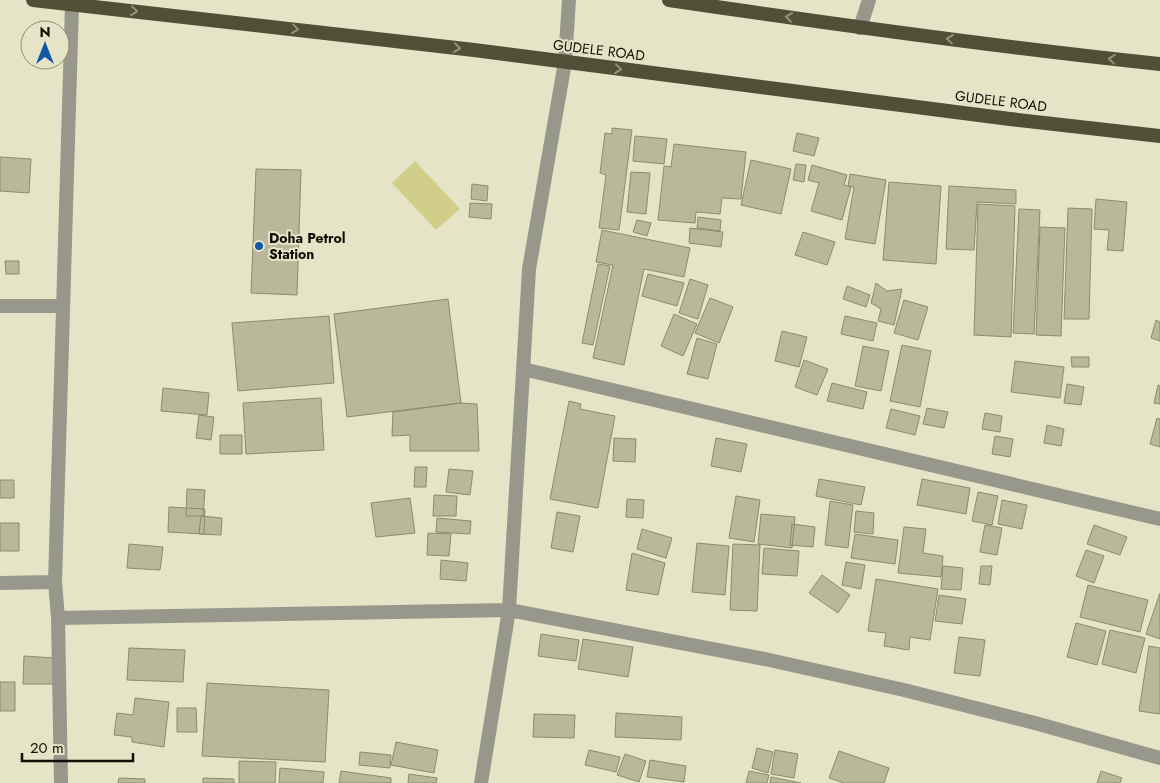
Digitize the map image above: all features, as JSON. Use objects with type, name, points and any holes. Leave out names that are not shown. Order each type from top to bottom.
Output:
[{"type":"highway","name":"GUDELE ROAD","points":[[33,0],[565,62],[1010,119],[1160,136]]},
{"type":"highway","points":[[669,0],[860,28],[1160,64]]},
{"type":"street","points":[[480,783],[509,610],[529,269],[565,62],[569,0]]},
{"type":"street","points":[[860,28],[869,0]]},
{"type":"street","points":[[61,783],[58,618],[55,582],[72,4]]},
{"type":"street","points":[[0,306],[63,306]]},
{"type":"street","points":[[523,369],[1160,519]]},
{"type":"street","points":[[0,583],[55,582]]},
{"type":"street","points":[[58,618],[509,610],[765,659],[894,688],[1035,723],[1160,758]]},
{"type":"shaded area","points":[[415,161],[460,209],[436,230],[392,183]]},
{"type":"building","points":[[612,128],[632,130],[619,230],[599,228],[606,175],[600,173],[605,133],[612,134]]},
{"type":"building","points":[[797,133],[819,138],[814,156],[793,151]]},
{"type":"building","points":[[635,136],[667,139],[664,164],[633,161]]},
{"type":"building","points":[[674,144],[746,152],[741,199],[722,198],[720,214],[696,212],[695,223],[658,220],[664,166],[671,167]]},
{"type":"building","points":[[0,157],[31,159],[29,193],[0,191]]},
{"type":"building","points":[[751,160],[791,169],[781,214],[741,205]]},
{"type":"building","points":[[796,164],[806,165],[804,182],[793,180]]},
{"type":"building","points":[[812,165],[847,175],[844,185],[851,187],[842,220],[811,211],[819,183],[808,180]]},
{"type":"building","points":[[256,169],[301,170],[297,295],[251,293]]},
{"type":"building","points":[[631,172],[650,173],[646,214],[627,212]]},
{"type":"building","points":[[850,174],[886,180],[875,244],[845,239],[854,187],[848,186]]},
{"type":"building","points":[[889,182],[941,186],[936,264],[883,260]]},
{"type":"building","points":[[472,184],[488,186],[487,201],[471,199]]},
{"type":"building","points":[[949,186],[1016,190],[1016,204],[977,202],[974,250],[946,249]]},
{"type":"building","points":[[1096,199],[1127,202],[1123,251],[1107,250],[1109,230],[1094,229]]},
{"type":"building","points":[[470,203],[492,204],[491,219],[469,217]]},
{"type":"building","points":[[978,204],[1015,206],[1011,337],[974,335]]},
{"type":"building","points":[[1068,208],[1092,209],[1089,319],[1064,319]]},
{"type":"building","points":[[1019,209],[1040,210],[1034,334],[1013,333]]},
{"type":"building","points":[[698,217],[721,220],[720,231],[697,228]]},
{"type":"building","points":[[637,220],[651,223],[647,236],[633,232]]},
{"type":"building","points":[[1040,227],[1065,228],[1061,336],[1036,335]]},
{"type":"building","points":[[690,228],[723,232],[721,247],[689,243]]},
{"type":"building","points":[[602,230],[690,248],[684,277],[644,269],[624,365],[593,358],[613,265],[596,262]]},
{"type":"building","points":[[803,232],[835,242],[827,265],[795,255]]},
{"type":"building","points":[[5,261],[19,261],[19,274],[6,274]]},
{"type":"building","points":[[598,264],[610,266],[593,345],[582,343]]},
{"type":"building","points":[[648,274],[684,283],[677,306],[642,296]]},
{"type":"building","points":[[690,279],[708,285],[698,319],[679,313]]},
{"type":"building","points":[[876,283],[887,291],[902,289],[894,325],[878,321],[881,309],[871,303]]},
{"type":"building","points":[[847,286],[870,295],[866,307],[843,299]]},
{"type":"building","points":[[710,298],[733,307],[719,343],[695,333]]},
{"type":"building","points":[[448,299],[461,403],[347,417],[334,314]]},
{"type":"building","points":[[904,300],[928,307],[918,340],[894,333]]},
{"type":"building","points":[[674,314],[697,324],[683,356],[661,346]]},
{"type":"building","points":[[329,316],[334,383],[238,391],[232,323]]},
{"type":"building","points":[[845,316],[877,323],[873,341],[841,334]]},
{"type":"building","points":[[1156,320],[1160,322],[1160,341],[1151,338]]},
{"type":"building","points":[[782,331],[807,337],[799,367],[775,361]]},
{"type":"building","points":[[697,338],[717,344],[708,379],[687,374]]},
{"type":"building","points":[[902,345],[931,351],[920,407],[890,401]]},
{"type":"building","points":[[863,346],[889,351],[881,391],[855,386]]},
{"type":"building","points":[[1071,357],[1089,357],[1089,367],[1072,367]]},
{"type":"building","points":[[804,360],[828,369],[817,395],[795,387]]},
{"type":"building","points":[[1015,361],[1064,367],[1060,398],[1011,392]]},
{"type":"building","points":[[832,383],[867,392],[863,409],[827,401]]},
{"type":"building","points":[[1067,384],[1084,387],[1081,405],[1064,403]]},
{"type":"building","points":[[1158,385],[1160,386],[1160,404],[1154,403]]},
{"type":"building","points":[[163,388],[209,393],[207,415],[161,411]]},
{"type":"building","points":[[321,398],[324,450],[246,454],[243,403]]},
{"type":"building","points":[[569,401],[581,404],[580,409],[615,416],[598,508],[550,499]]},
{"type":"building","points":[[461,403],[477,404],[479,451],[410,451],[410,435],[392,436],[393,412]]},
{"type":"building","points":[[927,408],[948,412],[944,428],[923,424]]},
{"type":"building","points":[[891,409],[920,416],[915,435],[886,428]]},
{"type":"building","points":[[985,413],[1002,416],[1000,432],[982,429]]},
{"type":"building","points":[[199,415],[214,417],[211,440],[196,438]]},
{"type":"building","points":[[1157,418],[1160,419],[1160,447],[1150,444]]},
{"type":"building","points":[[1047,425],[1064,429],[1061,446],[1044,443]]},
{"type":"building","points":[[220,435],[242,435],[242,454],[220,454]]},
{"type":"building","points":[[995,436],[1013,439],[1010,457],[992,454]]},
{"type":"building","points":[[614,438],[636,439],[635,462],[613,461]]},
{"type":"building","points":[[716,438],[747,444],[741,472],[711,466]]},
{"type":"building","points":[[415,467],[427,467],[426,487],[414,487]]},
{"type":"building","points":[[449,469],[473,471],[470,495],[446,492]]},
{"type":"building","points":[[819,479],[865,487],[861,505],[816,496]]},
{"type":"building","points":[[922,479],[970,488],[966,514],[917,505]]},
{"type":"building","points":[[0,480],[14,480],[14,498],[0,498]]},
{"type":"building","points":[[187,489],[205,490],[203,516],[186,516]]},
{"type":"building","points":[[978,492],[998,496],[992,525],[972,521]]},
{"type":"building","points":[[434,495],[457,496],[456,516],[433,516]]},
{"type":"building","points":[[736,496],[760,500],[754,542],[729,538]]},
{"type":"building","points":[[410,498],[415,533],[376,537],[371,503]]},
{"type":"building","points":[[627,499],[644,500],[643,518],[626,517]]},
{"type":"building","points":[[1002,500],[1027,505],[1022,529],[998,524]]},
{"type":"building","points":[[830,501],[853,505],[848,548],[825,545]]},
{"type":"building","points":[[169,507],[205,509],[204,534],[168,532]]},
{"type":"building","points":[[856,511],[874,513],[873,534],[854,532]]},
{"type":"building","points":[[557,512],[580,516],[573,552],[551,548]]},
{"type":"building","points":[[761,514],[795,517],[792,548],[758,544]]},
{"type":"building","points":[[201,516],[222,518],[221,535],[199,534]]},
{"type":"building","points":[[437,518],[471,521],[470,534],[436,532]]},
{"type":"building","points":[[0,523],[19,523],[19,551],[0,551]]},
{"type":"building","points":[[792,524],[815,527],[813,547],[790,545]]},
{"type":"building","points":[[985,525],[1002,528],[997,555],[980,552]]},
{"type":"building","points":[[1094,525],[1127,537],[1120,555],[1087,544]]},
{"type":"building","points":[[904,527],[926,529],[923,553],[943,556],[941,577],[898,573]]},
{"type":"building","points":[[642,529],[672,538],[666,558],[637,549]]},
{"type":"building","points":[[428,533],[451,534],[449,556],[427,555]]},
{"type":"building","points":[[855,534],[898,540],[895,564],[851,558]]},
{"type":"building","points":[[697,543],[729,546],[725,595],[692,592]]},
{"type":"building","points":[[129,544],[163,547],[160,570],[127,568]]},
{"type":"building","points":[[733,544],[760,545],[757,611],[730,610]]},
{"type":"building","points":[[764,548],[799,551],[797,576],[762,574]]},
{"type":"building","points":[[1086,550],[1104,556],[1094,583],[1076,576]]},
{"type":"building","points":[[632,553],[665,563],[658,595],[626,590]]},
{"type":"building","points":[[441,560],[468,563],[466,581],[440,579]]},
{"type":"building","points":[[846,562],[865,565],[861,589],[842,585]]},
{"type":"building","points":[[943,566],[963,568],[961,590],[941,589]]},
{"type":"building","points":[[981,566],[992,566],[990,585],[979,584]]},
{"type":"building","points":[[822,575],[850,595],[838,613],[809,593]]},
{"type":"building","points":[[876,579],[938,589],[930,640],[910,637],[909,650],[884,646],[886,633],[868,631]]},
{"type":"building","points":[[1088,585],[1148,600],[1140,632],[1080,617]]},
{"type":"building","points":[[1160,593],[1160,639],[1146,634]]},
{"type":"building","points":[[939,595],[966,599],[962,624],[935,621]]},
{"type":"building","points":[[1076,623],[1106,631],[1097,665],[1067,657]]},
{"type":"building","points":[[1110,630],[1145,638],[1136,673],[1102,664]]},
{"type":"building","points":[[541,634],[579,640],[576,661],[538,656]]},
{"type":"building","points":[[959,637],[985,640],[980,676],[954,673]]},
{"type":"building","points":[[583,639],[633,647],[628,677],[578,669]]},
{"type":"building","points":[[1149,646],[1160,648],[1160,714],[1139,711]]},
{"type":"building","points":[[129,648],[185,650],[183,682],[127,680]]},
{"type":"building","points":[[24,656],[55,658],[54,684],[23,684]]},
{"type":"building","points":[[0,682],[15,682],[15,711],[0,711]]},
{"type":"building","points":[[207,683],[329,690],[325,762],[202,756]]},
{"type":"building","points":[[135,698],[169,702],[164,747],[132,742],[132,737],[114,735],[117,713],[133,715]]},
{"type":"building","points":[[177,708],[196,708],[197,732],[177,732]]},
{"type":"building","points":[[616,713],[682,717],[681,740],[615,737]]},
{"type":"building","points":[[534,714],[575,715],[574,738],[533,737]]},
{"type":"building","points":[[396,742],[438,750],[434,773],[391,765]]},
{"type":"building","points":[[757,748],[773,752],[768,773],[752,768]]},
{"type":"building","points":[[589,750],[620,757],[616,772],[585,765]]},
{"type":"building","points":[[775,750],[798,754],[794,778],[771,774]]},
{"type":"building","points":[[839,751],[889,768],[884,783],[844,783],[829,778]]},
{"type":"building","points":[[360,752],[391,755],[390,768],[359,765]]},
{"type":"building","points":[[625,754],[646,761],[639,782],[617,775]]},
{"type":"building","points":[[650,760],[686,766],[684,782],[647,777]]},
{"type":"building","points":[[239,761],[276,762],[275,783],[239,783]]},
{"type":"building","points":[[280,768],[324,772],[323,783],[279,783]]},
{"type":"building","points":[[341,771],[391,778],[391,783],[339,783]]},
{"type":"building","points":[[749,771],[769,775],[767,783],[746,783]]},
{"type":"building","points":[[1101,771],[1122,778],[1120,783],[1097,783]]},
{"type":"building","points":[[409,774],[437,778],[436,783],[408,783]]},
{"type":"building","points":[[771,777],[801,783],[770,783]]},
{"type":"building","points":[[119,778],[145,779],[145,783],[118,783]]},
{"type":"building","points":[[203,778],[234,779],[234,783],[203,783]]},
{"type":"place","name":"Doha Petrol Station","points":[[259,246]]}]
